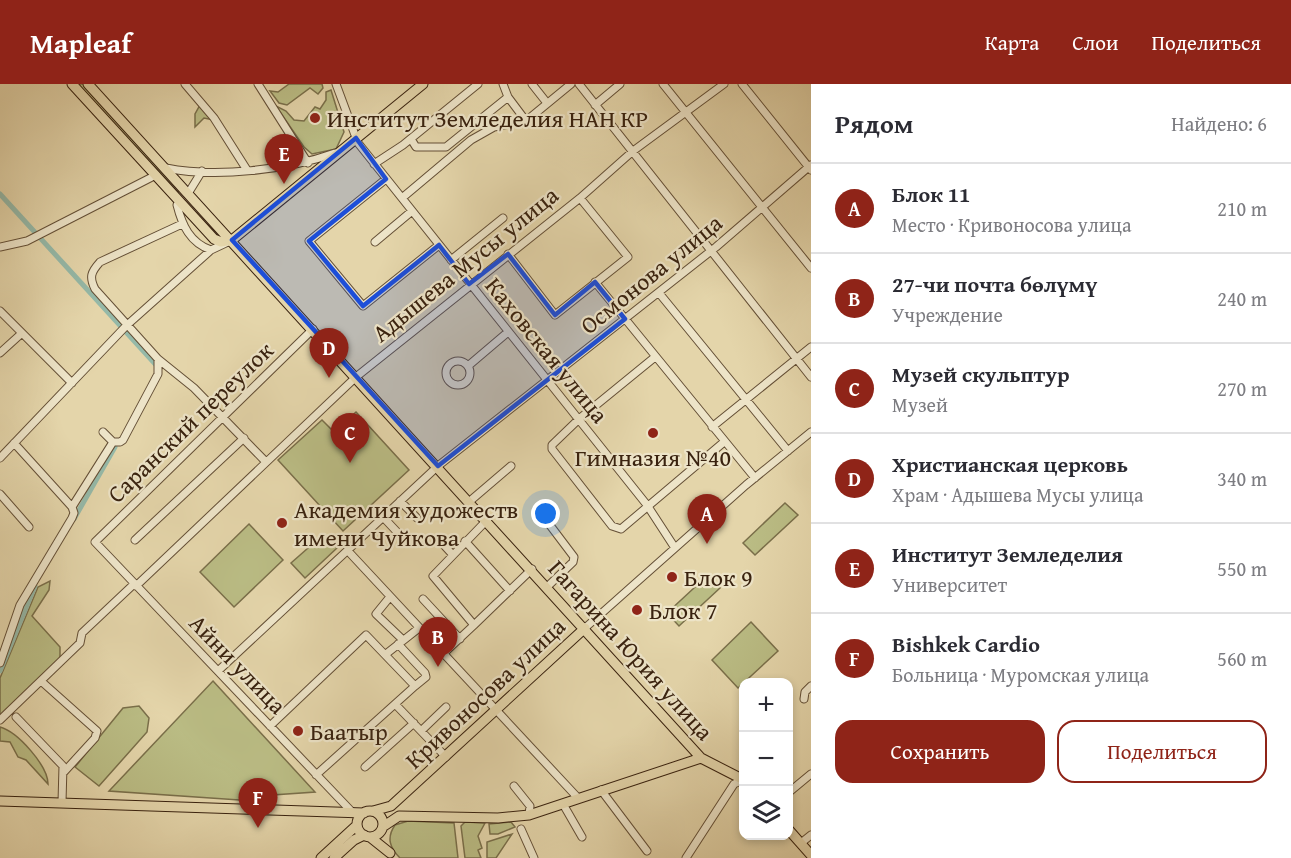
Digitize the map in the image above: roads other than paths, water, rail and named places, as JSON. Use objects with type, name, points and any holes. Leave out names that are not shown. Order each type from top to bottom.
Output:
[{"type":"main road","name":"Гагарина Юрия улица","points":[[72,84],[214,239],[221,242],[232,240]]},
{"type":"main road","name":"Гагарина Юрия улица","points":[[88,84],[532,569],[701,758],[739,778]]},
{"type":"main road","points":[[232,240],[423,84]]},
{"type":"main road","points":[[180,202],[189,192]]},
{"type":"main road","name":"Кривоносова улица","points":[[0,801],[336,813],[368,812],[391,806],[585,628]]},
{"type":"main road","points":[[391,806],[391,812],[399,816],[498,818],[529,815],[701,758]]},
{"type":"main road","points":[[321,858],[357,824],[368,812],[381,817],[390,853],[367,836],[357,824],[336,813]]},
{"type":"main road","points":[[334,858],[354,840],[383,829],[399,816]]},
{"type":"main road","points":[[793,834],[811,855]]},
{"type":"street","points":[[185,84],[214,118],[247,170]]},
{"type":"street","points":[[258,84],[308,163]]},
{"type":"street","name":"Каховская улица","points":[[336,84],[356,138],[374,164],[647,505],[675,548]]},
{"type":"street","points":[[374,164],[411,139],[478,84]]},
{"type":"street","points":[[503,84],[508,97],[525,121]]},
{"type":"street","points":[[532,84],[547,103]]},
{"type":"street","points":[[402,198],[471,140],[494,127],[525,121],[571,84]]},
{"type":"street","points":[[579,84],[811,377]]},
{"type":"street","points":[[596,105],[620,84]]},
{"type":"street","points":[[663,84],[811,268]]},
{"type":"street","name":"Адышева Мусы улица","points":[[0,720],[80,643],[82,633],[356,377],[580,198],[633,151],[724,84]]},
{"type":"street","points":[[742,84],[810,167]]},
{"type":"street","points":[[411,139],[416,147],[446,147],[508,97]]},
{"type":"street","points":[[166,168],[202,171],[247,170],[308,163],[338,152]]},
{"type":"street","name":"Осмонова улица","points":[[218,671],[438,466],[659,293],[810,167]]},
{"type":"street","points":[[189,192],[202,171]]},
{"type":"street","points":[[0,247],[27,241],[156,175]]},
{"type":"street","points":[[386,179],[309,241],[363,306],[439,245]]},
{"type":"street","points":[[508,254],[555,315],[628,257],[580,198]]},
{"type":"street","points":[[180,202],[177,205],[182,224],[202,247],[211,250]]},
{"type":"street","points":[[375,242],[412,211]]},
{"type":"street","points":[[451,260],[503,218]]},
{"type":"street","points":[[182,224],[100,262],[92,271],[90,279],[95,289],[126,326],[158,359],[223,417],[266,462]]},
{"type":"street","points":[[0,458],[126,326],[211,250],[232,240]]},
{"type":"street","points":[[595,282],[755,478]]},
{"type":"street","points":[[659,293],[788,451]]},
{"type":"street","points":[[0,311],[72,383]]},
{"type":"street","name":"Саранский переулок","points":[[95,542],[313,330]]},
{"type":"street","points":[[0,353],[22,333]]},
{"type":"street","points":[[468,366],[508,333]]},
{"type":"street","points":[[712,427],[811,347]]},
{"type":"street","points":[[655,357],[553,442],[552,449],[612,526],[621,529],[724,442]]},
{"type":"street","points":[[103,432],[113,442],[123,440],[158,374],[158,359]]},
{"type":"street","name":"Кривоносова улица","points":[[585,628],[755,478],[811,432]]},
{"type":"street","points":[[135,540],[244,438]]},
{"type":"street","points":[[72,507],[113,442]]},
{"type":"street","points":[[0,663],[20,605],[74,513],[72,507],[14,443]]},
{"type":"street","points":[[470,501],[511,466]]},
{"type":"street","points":[[0,494],[29,527]]},
{"type":"street","points":[[400,501],[417,518]]},
{"type":"street","points":[[540,512],[574,557],[573,562],[547,587]]},
{"type":"street","points":[[383,517],[399,534]]},
{"type":"street","points":[[474,625],[434,579],[433,573],[487,520]]},
{"type":"street","points":[[465,541],[510,591]]},
{"type":"street","name":"Айни улица","points":[[95,542],[353,813]]},
{"type":"street","points":[[441,542],[452,554]]},
{"type":"street","points":[[348,551],[389,598],[578,798]]},
{"type":"street","points":[[443,654],[532,569]]},
{"type":"street","points":[[316,775],[426,677],[376,614],[389,598]]},
{"type":"street","points":[[423,599],[460,639]]},
{"type":"street","points":[[386,654],[419,628]]},
{"type":"street","points":[[270,726],[366,635],[415,686]]},
{"type":"street","points":[[41,681],[97,731],[95,738],[64,772]]},
{"type":"street","points":[[804,699],[805,692],[811,686]]},
{"type":"street","points":[[395,704],[446,757]]},
{"type":"street","points":[[421,731],[446,707]]},
{"type":"street","points":[[16,717],[60,761],[64,772],[62,802]]},
{"type":"street","points":[[365,767],[414,723]]},
{"type":"street","points":[[793,790],[811,774]]},
{"type":"street","points":[[686,858],[734,784],[739,782]]},
{"type":"street","points":[[514,786],[530,806],[529,815]]},
{"type":"street","points":[[601,790],[647,851]]},
{"type":"street","points":[[562,804],[582,837]]},
{"type":"street","points":[[521,829],[534,858]]},
{"type":"street","points":[[801,843],[811,835]]},
{"type":"waterway","points":[[0,194],[157,366]]},
{"type":"waterway","points":[[74,519],[115,447]]},
{"type":"waterway","points":[[0,671],[35,586]]},
{"type":"place","name":"Институт Земледелия НАН КР","points":[[315,118]]},
{"type":"place","name":"Институт Земледелия","points":[[284,184]]},
{"type":"place","name":"Христианская церковь","points":[[329,378]]},
{"type":"place","name":"Гимназия №40","points":[[653,433]]},
{"type":"place","name":"Музей скульптур","points":[[350,463]]},
{"type":"place","name":"Академия художеств имени Чуйкова","points":[[282,523]]},
{"type":"place","name":"Блок 11","points":[[707,544]]},
{"type":"place","name":"Блок 9","points":[[672,577]]},
{"type":"place","name":"Блок 7","points":[[637,610]]},
{"type":"place","name":"27-чи почта бөлүмү","points":[[438,667]]},
{"type":"place","name":"Баатыр","points":[[298,731]]},
{"type":"place","name":"Bishkek Cardio","points":[[258,828]]}]
